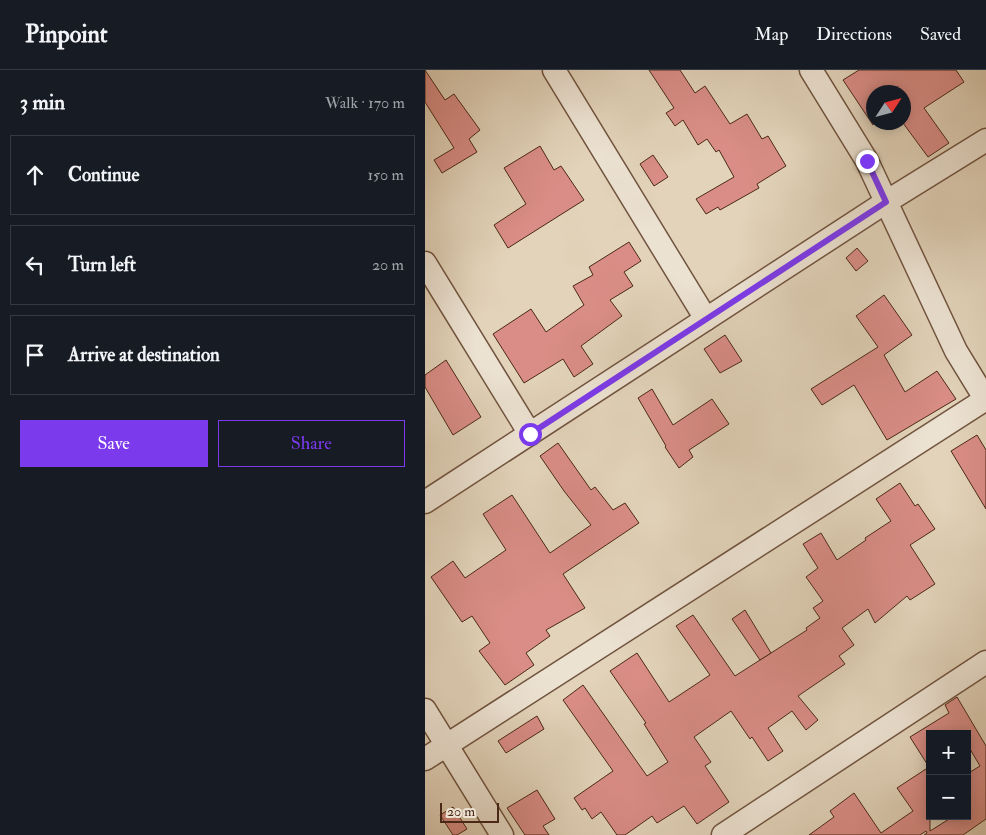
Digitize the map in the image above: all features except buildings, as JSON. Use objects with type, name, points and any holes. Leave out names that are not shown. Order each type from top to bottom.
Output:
[{"type":"street","points":[[554,70],[706,319]]},
{"type":"street","points":[[425,759],[986,399],[957,351],[867,161],[811,70]]},
{"type":"street","points":[[425,502],[886,202],[986,140]]},
{"type":"street","points":[[425,263],[530,434]]},
{"type":"street","points":[[723,835],[986,662]]},
{"type":"street","points":[[425,710],[502,835]]},
{"type":"route","points":[[530,434],[886,202],[867,161]]}]
